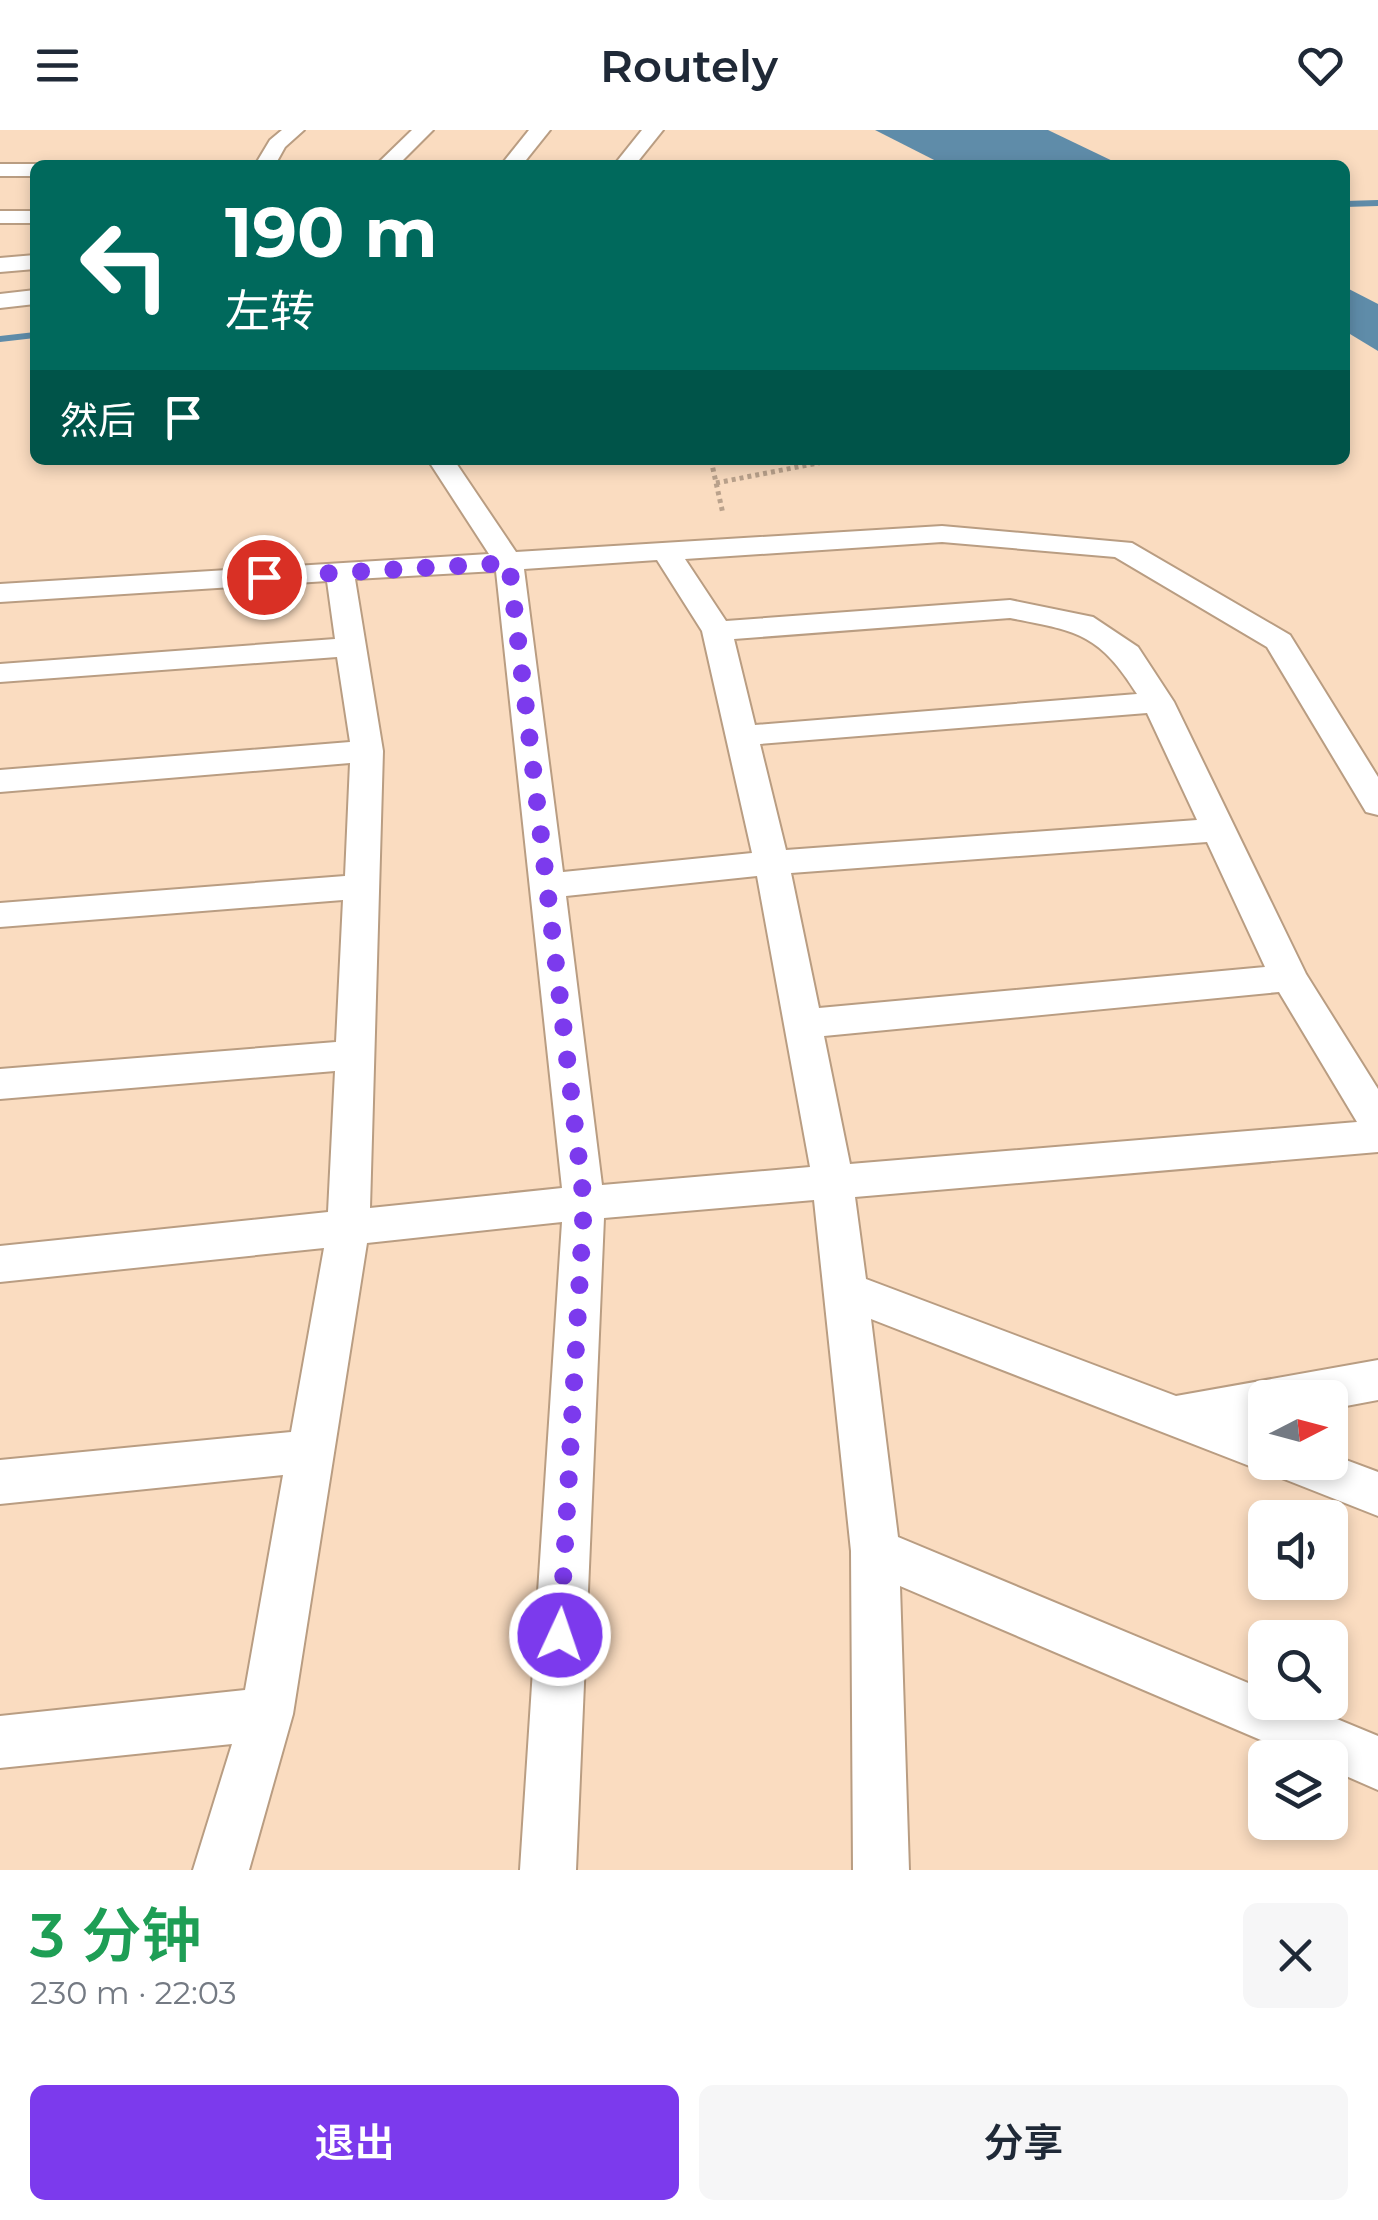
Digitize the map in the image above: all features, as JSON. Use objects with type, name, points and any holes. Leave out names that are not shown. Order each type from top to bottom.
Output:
[{"type":"street","points":[[268,160],[277,144],[294,130]]},
{"type":"street","points":[[391,160],[423,130]]},
{"type":"street","points":[[514,160],[540,130]]},
{"type":"street","points":[[628,160],[652,130]]},
{"type":"street","points":[[0,170],[30,170]]},
{"type":"street","points":[[0,217],[30,217]]},
{"type":"street","points":[[0,265],[30,262]]},
{"type":"street","points":[[0,301],[30,298]]},
{"type":"street","points":[[445,465],[509,563],[584,1203],[548,1870]]},
{"type":"street","points":[[0,592],[942,534],[1122,548],[1279,642],[1378,804]]},
{"type":"street","points":[[667,553],[717,631],[772,863],[834,1183],[875,1551],[881,1870]]},
{"type":"street","points":[[221,1870],[266,1714],[348,1230],[367,751],[340,573]]},
{"type":"street","points":[[717,631],[1010,609],[1082,623],[1127,654],[1158,702],[1290,978],[1378,1123]]},
{"type":"street","points":[[0,673],[351,647]]},
{"type":"street","points":[[740,736],[1158,702]]},
{"type":"street","points":[[0,780],[367,751]]},
{"type":"street","points":[[547,886],[772,863],[1218,830]]},
{"type":"street","points":[[0,915],[361,887]]},
{"type":"street","points":[[801,1024],[1290,978]]},
{"type":"street","points":[[0,1084],[354,1055]]},
{"type":"street","points":[[0,1264],[584,1203],[1378,1136]]},
{"type":"street","points":[[844,1290],[1248,1444]]},
{"type":"street","points":[[1348,1386],[1378,1380]]},
{"type":"street","points":[[1176,1416],[1248,1403]]},
{"type":"street","points":[[0,1482],[311,1451]]},
{"type":"street","points":[[1342,1480],[1378,1494]]},
{"type":"street","points":[[875,1551],[1378,1763]]},
{"type":"street","points":[[0,1742],[266,1714]]},
{"type":"path","points":[[712,465],[716,483],[808,465]]},
{"type":"water","points":[[875,130],[1048,130],[1111,160],[934,160]]},
{"type":"water","points":[[1350,290],[1378,304],[1378,351],[1350,334]]},
{"type":"waterway","points":[[1350,204],[1378,203]]},
{"type":"waterway","points":[[0,339],[30,336]]},
{"type":"route","points":[[264,577],[509,563],[584,1203],[560,1635]]}]
